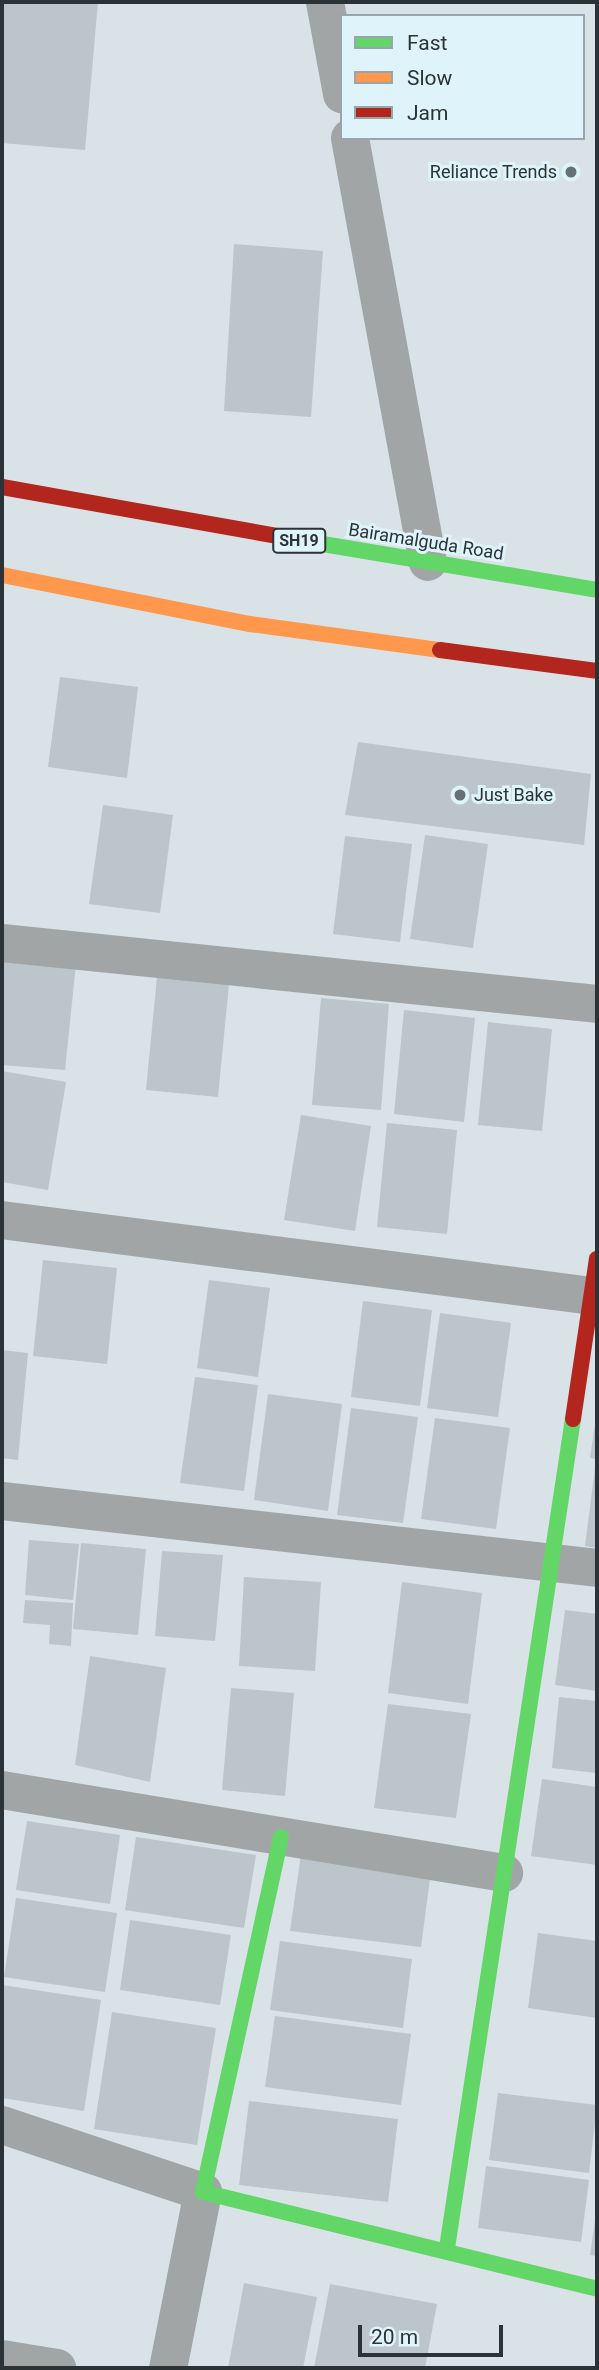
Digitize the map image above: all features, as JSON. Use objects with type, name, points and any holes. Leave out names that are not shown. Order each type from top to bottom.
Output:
[{"type":"street","points":[[325,2],[340,83]]},
{"type":"street","points":[[350,140],[428,562]]},
{"type":"street","name":"Bairamalguda Road","points":[[2,487],[27,495],[597,590]]},
{"type":"street","points":[[2,575],[250,624],[597,671]]},
{"type":"street","points":[[2,943],[597,1004]]},
{"type":"street","points":[[2,1220],[592,1296]]},
{"type":"street","points":[[447,2248],[597,1259]]},
{"type":"street","points":[[2,1501],[597,1568]]},
{"type":"street","points":[[3,1799],[281,1837],[504,1873]]},
{"type":"street","points":[[168,2368],[203,2192],[281,1837]]},
{"type":"street","points":[[2,2125],[203,2192],[447,2248],[597,2289]]},
{"type":"street","points":[[2,2359],[57,2368]]},
{"type":"building","points":[[2,2],[98,2],[85,150],[2,143]]},
{"type":"building","points":[[234,244],[323,251],[311,417],[224,411]]},
{"type":"building","points":[[60,677],[138,687],[127,778],[48,767]]},
{"type":"building","points":[[358,742],[591,774],[584,845],[345,815]]},
{"type":"building","points":[[103,805],[173,815],[160,913],[89,904]]},
{"type":"building","points":[[425,835],[488,844],[473,948],[410,939]]},
{"type":"building","points":[[345,836],[412,844],[400,942],[333,934]]},
{"type":"building","points":[[2,956],[76,964],[65,1070],[2,1065]]},
{"type":"building","points":[[157,977],[229,984],[218,1097],[146,1090]]},
{"type":"building","points":[[321,998],[389,1004],[381,1110],[312,1105]]},
{"type":"building","points":[[404,1010],[475,1018],[464,1122],[394,1114]]},
{"type":"building","points":[[488,1022],[552,1029],[542,1131],[478,1125]]},
{"type":"building","points":[[2,1071],[66,1082],[48,1190],[2,1182]]},
{"type":"building","points":[[301,1115],[371,1126],[355,1231],[284,1220]]},
{"type":"building","points":[[387,1123],[457,1130],[447,1234],[377,1227]]},
{"type":"building","points":[[43,1260],[117,1268],[107,1364],[33,1356]]},
{"type":"building","points":[[209,1280],[270,1288],[258,1377],[197,1368]]},
{"type":"building","points":[[363,1301],[432,1310],[420,1406],[351,1397]]},
{"type":"building","points":[[440,1313],[511,1323],[498,1417],[427,1408]]},
{"type":"building","points":[[2,1350],[28,1353],[18,1460],[2,1458]]},
{"type":"building","points":[[195,1377],[258,1385],[244,1491],[180,1483]]},
{"type":"building","points":[[268,1394],[342,1404],[328,1511],[254,1500]]},
{"type":"building","points":[[351,1408],[418,1417],[403,1523],[337,1515]]},
{"type":"building","points":[[435,1418],[510,1428],[496,1529],[421,1519]]},
{"type":"building","points":[[597,1418],[597,1459],[590,1458]]},
{"type":"building","points":[[597,1468],[597,1548],[585,1546]]},
{"type":"building","points":[[29,1540],[79,1544],[73,1600],[25,1595]]},
{"type":"building","points":[[81,1543],[146,1549],[138,1635],[73,1629]]},
{"type":"building","points":[[162,1551],[223,1555],[215,1641],[155,1636]]},
{"type":"building","points":[[244,1577],[321,1582],[315,1671],[239,1666]]},
{"type":"building","points":[[402,1582],[482,1593],[468,1704],[388,1693]]},
{"type":"building","points":[[25,1600],[73,1603],[71,1646],[49,1644],[50,1625],[23,1623]]},
{"type":"building","points":[[565,1610],[597,1614],[597,1691],[555,1685]]},
{"type":"building","points":[[90,1656],[166,1668],[150,1782],[75,1765]]},
{"type":"building","points":[[231,1688],[294,1693],[285,1796],[222,1790]]},
{"type":"building","points":[[559,1697],[597,1701],[597,1773],[552,1768]]},
{"type":"building","points":[[388,1704],[471,1714],[456,1818],[374,1808]]},
{"type":"building","points":[[542,1779],[597,1787],[597,1865],[531,1856]]},
{"type":"building","points":[[27,1821],[120,1835],[110,1904],[16,1890]]},
{"type":"building","points":[[136,1837],[256,1855],[244,1928],[125,1910]]},
{"type":"building","points":[[301,1854],[431,1871],[421,1947],[290,1931]]},
{"type":"building","points":[[16,1898],[117,1913],[105,1992],[4,1977]]},
{"type":"building","points":[[130,1920],[231,1935],[220,2005],[120,1990]]},
{"type":"building","points":[[538,1933],[597,1941],[597,2018],[528,2008]]},
{"type":"building","points":[[280,1941],[412,1959],[403,2028],[270,2010]]},
{"type":"building","points":[[2,1985],[101,2000],[84,2111],[2,2098]]},
{"type":"building","points":[[112,2012],[216,2028],[197,2145],[94,2129]]},
{"type":"building","points":[[275,2016],[411,2034],[401,2105],[265,2087]]},
{"type":"building","points":[[498,2093],[597,2105],[589,2173],[489,2160]]},
{"type":"building","points":[[249,2101],[398,2119],[388,2202],[239,2185]]},
{"type":"building","points":[[486,2166],[589,2180],[581,2242],[478,2228]]},
{"type":"building","points":[[597,2214],[597,2256],[590,2255]]},
{"type":"building","points":[[244,2283],[317,2297],[303,2368],[228,2368]]},
{"type":"building","points":[[330,2284],[437,2304],[425,2368],[314,2368]]},
{"type":"traffic: fast","points":[[293,539],[597,590]]},
{"type":"traffic: fast","points":[[447,2248],[573,1419]]},
{"type":"traffic: fast","points":[[281,1837],[203,2192],[597,2289]]},
{"type":"traffic: slow","points":[[2,575],[250,624],[440,650]]},
{"type":"traffic: jam","points":[[2,487],[293,539]]},
{"type":"traffic: jam","points":[[440,650],[597,671]]},
{"type":"traffic: jam","points":[[573,1419],[597,1259]]},
{"type":"place","name":"Reliance Trends","points":[[571,172]]},
{"type":"place","name":"Just Bake","points":[[460,795]]}]
